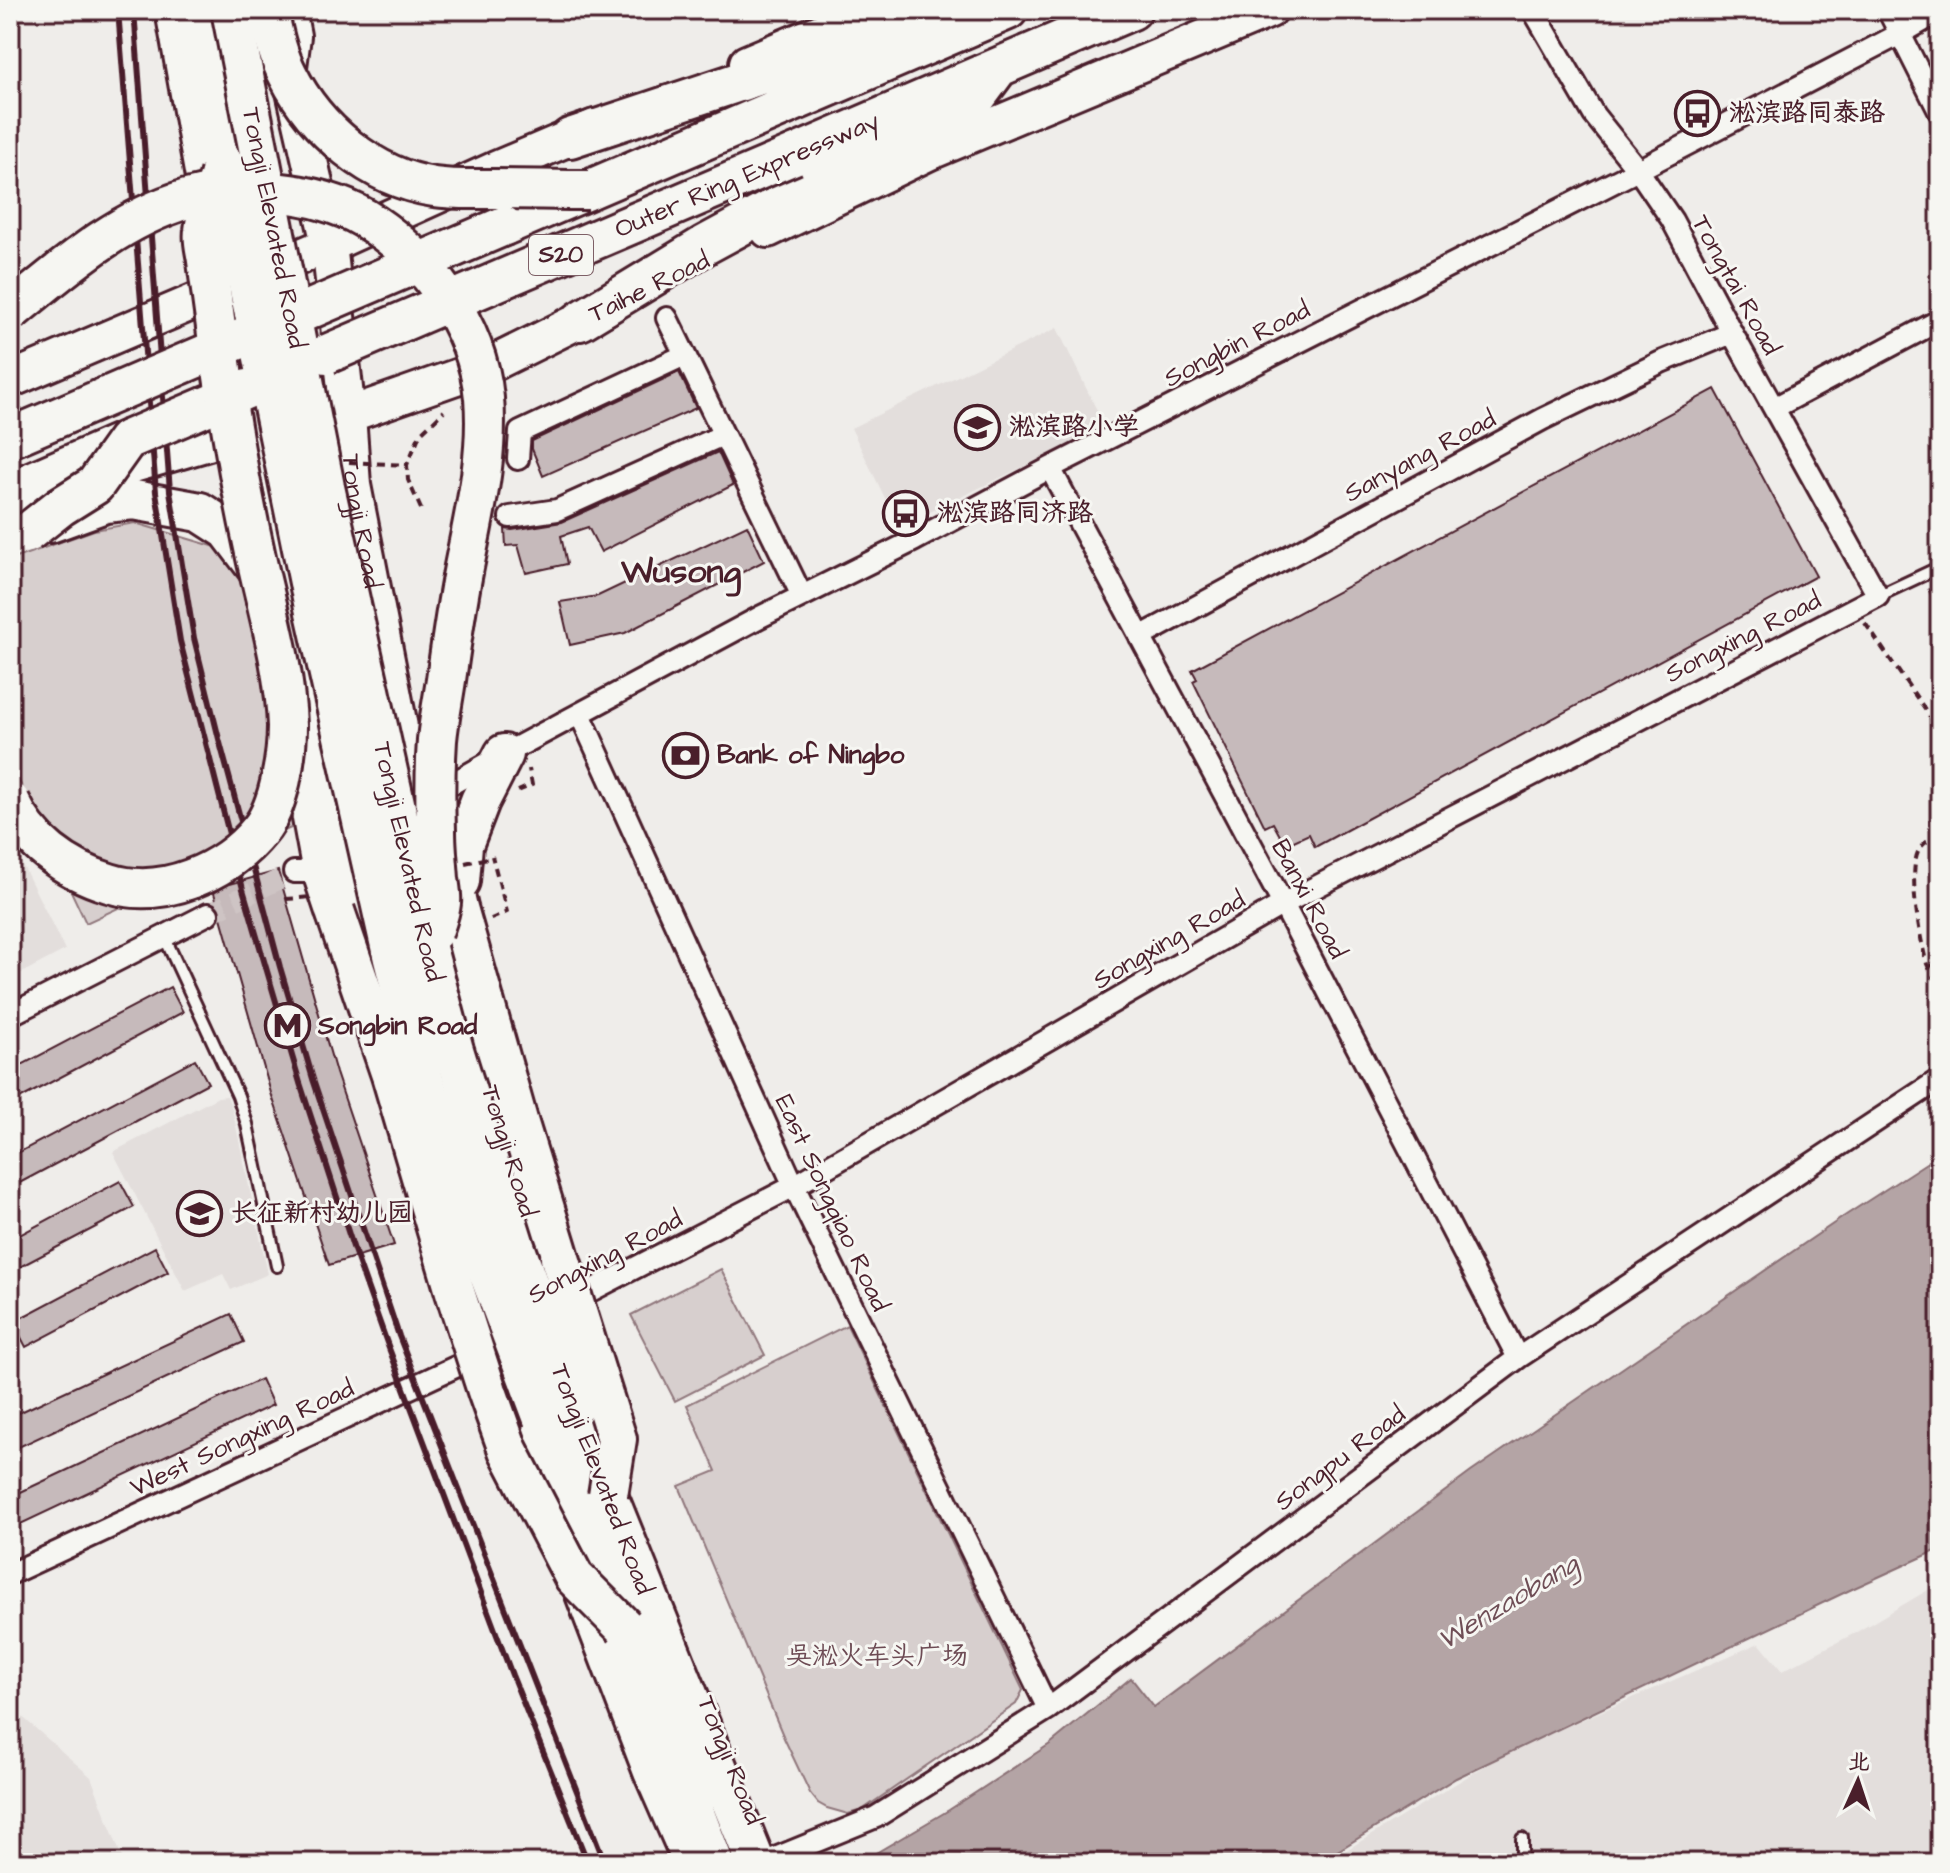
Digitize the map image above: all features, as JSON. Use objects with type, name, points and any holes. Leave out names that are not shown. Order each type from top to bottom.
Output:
[{"type":"highway","name":"Tongji Elevated Road","points":[[231,10],[325,487],[428,952],[454,1050],[515,1246],[573,1409],[763,1862]]},
{"type":"highway","points":[[268,10],[277,49],[306,105],[338,140],[376,167],[433,187],[588,190]]},
{"type":"highway","name":"Outer Ring Expressway","points":[[10,438],[1008,10]]},
{"type":"highway","name":"Outer Ring Expressway","points":[[11,512],[127,440],[1132,10]]},
{"type":"highway","name":"Tongji Elevated Road","points":[[181,20],[223,162],[315,612],[393,959],[424,1080],[479,1248],[714,1863]]},
{"type":"highway","points":[[570,138],[879,32],[941,39]]},
{"type":"highway","points":[[580,321],[705,245],[825,180],[964,114],[999,67]]},
{"type":"highway","points":[[10,801],[36,840],[64,863],[94,879],[133,887],[175,884],[223,864],[262,829],[273,808],[283,768],[287,728],[282,680],[227,416],[203,233],[223,162]]},
{"type":"highway","points":[[10,312],[101,239],[145,215],[211,193],[256,191],[297,195],[334,204],[363,218],[414,258],[444,293],[477,362],[484,400],[485,444],[456,606],[437,740],[436,831],[441,902],[428,952]]},
{"type":"highway","points":[[10,552],[27,533],[95,485],[127,440]]},
{"type":"highway","points":[[11,512],[134,500],[200,512],[228,530],[259,571],[278,634],[323,871],[391,1075],[487,1391],[508,1450],[574,1577],[624,1627]]},
{"type":"highway","points":[[514,749],[480,801],[463,845],[470,916],[519,1124],[617,1439],[608,1495]]},
{"type":"highway","points":[[420,785],[470,916]]},
{"type":"main road","name":"Tongji Road","points":[[277,10],[329,244],[348,415],[375,485],[420,785],[462,995],[557,1308],[629,1521],[668,1606],[763,1862]]},
{"type":"main road","points":[[288,10],[293,36],[289,67]]},
{"type":"main road","points":[[10,380],[872,10]]},
{"type":"main road","name":"Taihe Road","points":[[11,512],[72,483],[254,429],[348,415],[490,365],[930,152],[1270,10]]},
{"type":"main road","points":[[181,20],[210,295],[254,429],[289,592],[304,639],[339,807],[323,871],[397,1035],[446,1205],[544,1491],[651,1772],[691,1863]]},
{"type":"street","name":"Tongtai Road","points":[[1533,10],[1594,115],[1638,170],[1672,220],[1878,596]]},
{"type":"street","points":[[1888,10],[1940,113]]},
{"type":"street","name":"Songbin Road","points":[[420,785],[514,749],[802,596],[1638,170],[1940,11]]},
{"type":"street","points":[[667,318],[802,596]]},
{"type":"street","points":[[1774,408],[1940,320]]},
{"type":"street","name":"Sanyang Road","points":[[1140,637],[1543,419],[1661,362],[1732,333]]},
{"type":"street","points":[[518,459],[520,432],[685,355]]},
{"type":"street","points":[[510,517],[557,510],[723,435]]},
{"type":"street","name":"Banxi Road","points":[[1050,468],[1283,904],[1518,1358]]},
{"type":"street","name":"Songxing Road","points":[[496,1348],[557,1308],[794,1186],[1283,904],[1878,596]]},
{"type":"street","name":"East Songqiao Road","points":[[580,714],[794,1186],[1048,1709]]},
{"type":"street","points":[[10,1015],[208,914]]},
{"type":"street","name":"Songpu Road","points":[[763,1862],[876,1817],[1048,1709],[1518,1358],[1940,1079]]},
{"type":"street","name":"West Songxing Road","points":[[10,1574],[496,1348]]},
{"type":"lane","points":[[1878,596],[1940,567]]},
{"type":"lane","points":[[164,936],[238,1096],[247,1124],[277,1266]]},
{"type":"lane","points":[[1522,1839],[1522,1863]]},
{"type":"path","points":[[421,509],[408,480],[407,465],[420,434],[444,411]]},
{"type":"path","points":[[1923,575],[1940,611]]},
{"type":"path","points":[[1855,608],[1940,731]]},
{"type":"path","points":[[510,797],[532,785],[514,749]]},
{"type":"path","points":[[1940,836],[1926,842],[1918,852],[1914,870],[1918,926],[1928,967],[1940,986]]},
{"type":"path","points":[[470,916],[507,912],[490,849]]},
{"type":"path","points":[[1928,967],[1935,964],[1940,973]]},
{"type":"shaded area","name":"淞滨路小学","points":[[1057,328],[1105,427],[899,527],[851,428]]},
{"type":"shaded area","points":[[10,840],[65,950],[10,979]]},
{"type":"shaded area","name":"长征新村幼儿园","points":[[227,1096],[268,1274],[231,1290],[223,1274],[185,1291],[113,1152],[218,1097]]},
{"type":"shaded area","points":[[1940,1583],[1940,1863],[1325,1863],[1508,1752],[1759,1643],[1782,1671]]},
{"type":"shaded area","points":[[10,1706],[91,1777],[124,1863],[10,1863]]},
{"type":"green space","points":[[135,523],[216,547],[233,561],[305,782],[293,827],[86,923],[10,762],[10,560],[94,530]]},
{"type":"green space","points":[[721,1269],[765,1355],[675,1401],[631,1315]]},
{"type":"green space","name":"吴淞火车头广场","points":[[847,1325],[1023,1690],[1016,1704],[862,1810],[848,1814],[827,1808],[810,1793],[679,1486],[716,1471],[687,1405]]},
{"type":"water","name":"Wenzaobang","points":[[1940,1154],[1940,1549],[1456,1778],[1318,1863],[859,1863],[949,1810],[1050,1744],[1131,1678],[1154,1707],[1471,1472]]},
{"type":"building","points":[[679,372],[696,408],[543,476],[532,441]]},
{"type":"building","points":[[1715,389],[1816,576],[1315,847],[1309,834],[1285,845],[1273,823],[1265,827],[1193,681],[1197,679],[1192,670]]},
{"type":"building","points":[[718,452],[733,485],[601,552],[588,527],[561,536],[567,564],[526,573],[518,545],[506,546],[505,529],[562,522]]},
{"type":"building","points":[[747,525],[764,561],[625,633],[570,645],[560,602],[598,596]]},
{"type":"building","name":"Songbin Road","points":[[278,871],[336,1073],[394,1245],[329,1265],[271,1093],[214,893],[230,884]]},
{"type":"building","points":[[170,987],[183,1012],[10,1104],[10,1071]]},
{"type":"building","points":[[195,1059],[208,1083],[10,1188],[10,1157]]},
{"type":"building","points":[[120,1181],[134,1207],[10,1272],[10,1240]]},
{"type":"building","points":[[155,1247],[168,1272],[26,1347],[13,1322]]},
{"type":"building","points":[[231,1314],[244,1342],[10,1451],[10,1417]]},
{"type":"building","points":[[261,1379],[273,1405],[10,1529],[10,1497]]},
{"type":"tunnel","points":[[208,914],[294,872]]},
{"type":"railway","points":[[118,10],[156,492],[180,641],[243,889],[300,1083],[354,1250],[512,1675],[588,1863]]},
{"type":"railway","points":[[134,10],[170,491],[194,638],[219,739],[313,1079],[399,1336],[605,1863]]},
{"type":"place","name":"淞滨路同泰路","points":[[1698,113]]},
{"type":"place","name":"淞滨路小学","points":[[978,427]]},
{"type":"place","name":"淞滨路同济路","points":[[906,513]]},
{"type":"place","name":"Bank of Ningbo","points":[[686,755]]},
{"type":"place","name":"Songbin Road","points":[[287,1026]]},
{"type":"place","name":"长征新村幼儿园","points":[[200,1213]]},
{"type":"district","name":"Wusong","points":[[681,572]]}]
